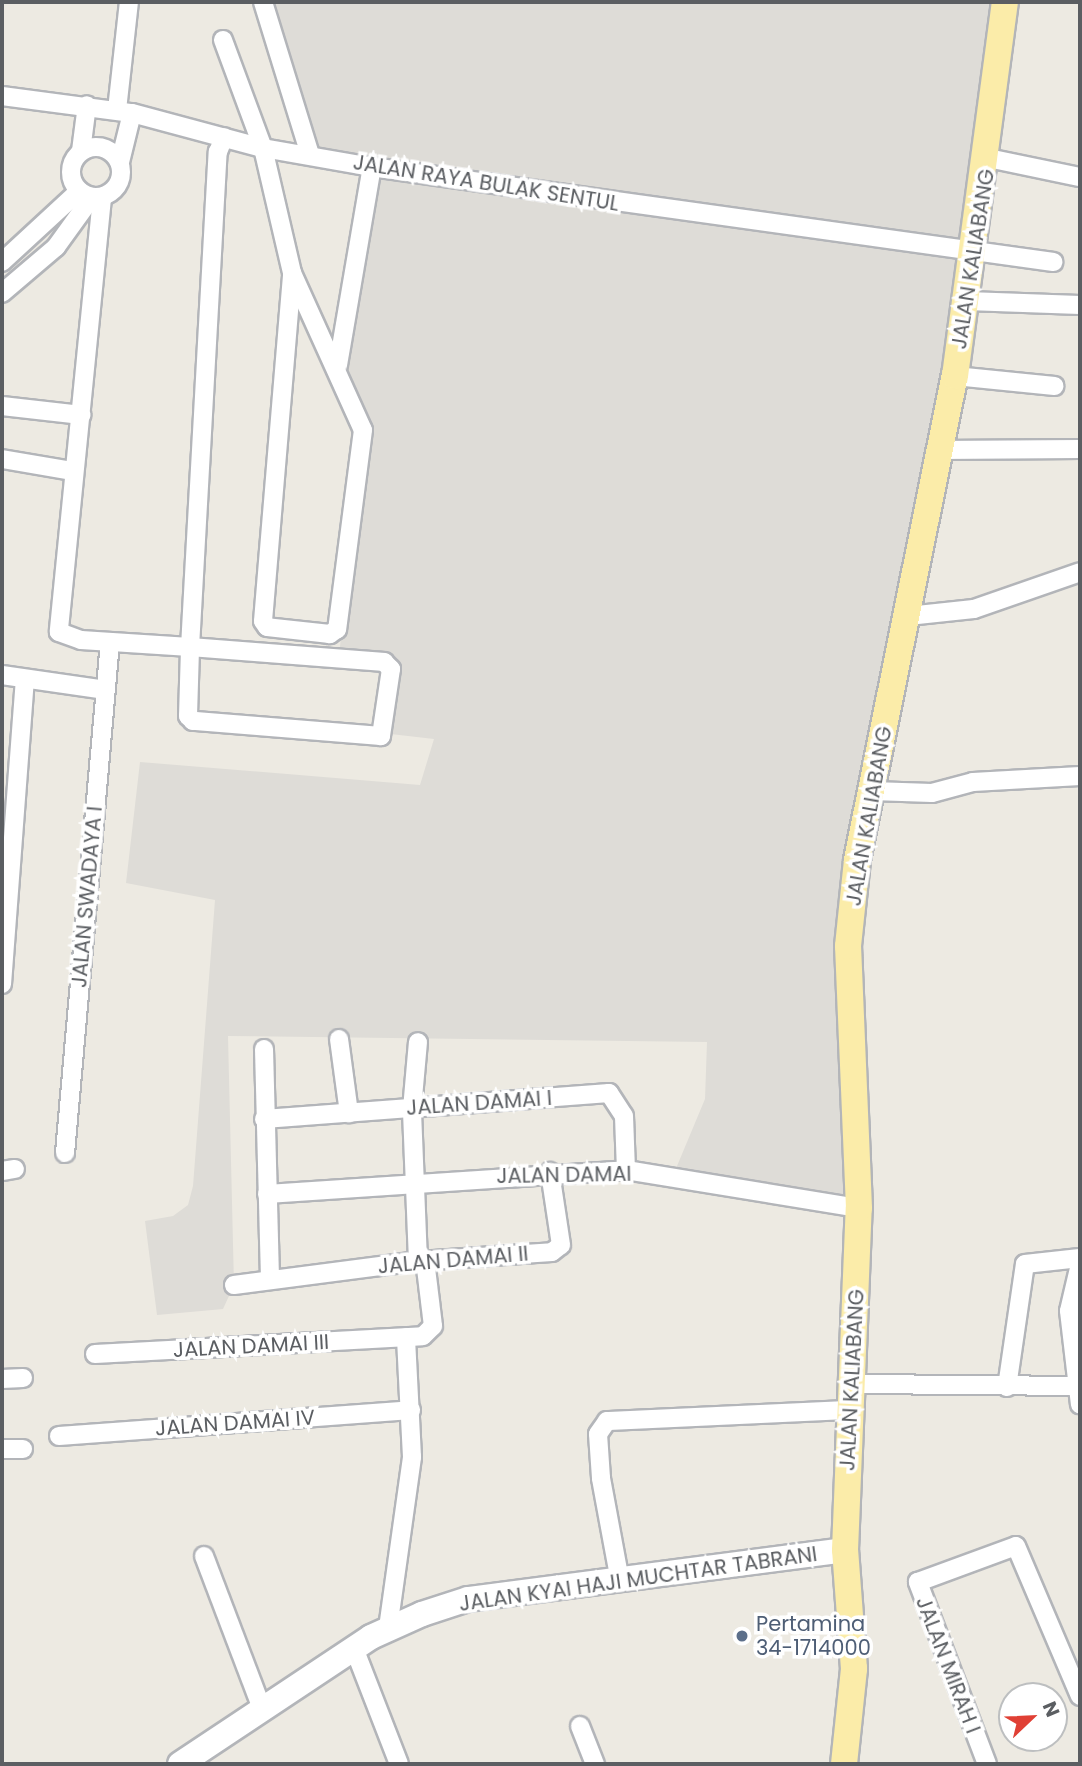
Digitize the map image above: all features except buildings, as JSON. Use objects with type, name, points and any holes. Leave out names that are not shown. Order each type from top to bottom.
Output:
[{"type":"main road","name":"JALAN KALIABANG","points":[[844,1764],[854,1668],[845,1550],[849,1410],[855,1384],[859,1208],[858,1065],[845,985],[857,860],[955,376],[988,158],[1005,2]]},
{"type":"street","points":[[2,262],[91,195],[119,184],[129,2]]},
{"type":"street","points":[[263,2],[310,155]]},
{"type":"street","points":[[223,40],[263,148],[292,272],[338,365],[363,430],[337,629],[330,634],[267,627],[292,272]]},
{"type":"street","name":"JALAN RAYA BULAK SENTUL","points":[[2,96],[125,111],[263,148],[372,167],[1052,262]]},
{"type":"street","points":[[87,105],[81,151],[71,170],[91,195],[81,415],[73,471],[59,632],[110,642],[190,647],[384,662],[391,670],[382,733],[193,722],[187,711],[190,647],[224,137]]},
{"type":"street","points":[[81,151],[103,147],[120,162]]},
{"type":"street","points":[[988,158],[1080,177]]},
{"type":"street","points":[[338,365],[372,167]]},
{"type":"street","points":[[2,293],[56,247],[91,195]]},
{"type":"street","points":[[967,301],[1080,305]]},
{"type":"street","points":[[955,376],[1055,386]]},
{"type":"street","points":[[2,406],[81,415]]},
{"type":"street","points":[[938,450],[1080,449]]},
{"type":"street","points":[[2,458],[73,471]]},
{"type":"street","points":[[908,616],[974,609],[1080,572]]},
{"type":"street","name":"JALAN SWADAYA I","points":[[65,1153],[110,642]]},
{"type":"street","points":[[2,675],[106,690]]},
{"type":"street","points":[[2,984],[25,679]]},
{"type":"street","points":[[872,791],[932,793],[973,782],[1080,776]]},
{"type":"street","points":[[339,1040],[349,1113]]},
{"type":"street","points":[[418,1042],[412,1109],[414,1183],[422,1260]]},
{"type":"street","points":[[264,1049],[270,1278]]},
{"type":"street","name":"JALAN DAMAI I","points":[[264,1119],[608,1093],[624,1116],[626,1170]]},
{"type":"street","name":"JALAN DAMAI","points":[[267,1194],[550,1172],[626,1170],[859,1208]]},
{"type":"street","name":"JALAN DAMAI II","points":[[233,1285],[422,1260],[557,1250],[550,1172]]},
{"type":"street","points":[[1007,1387],[1025,1264],[1080,1258]]},
{"type":"street","name":"JALAN DAMAI III","points":[[95,1354],[407,1337],[431,1333],[433,1326],[422,1260]]},
{"type":"street","points":[[855,1384],[1007,1387],[1078,1392],[1069,1304],[1080,1264]]},
{"type":"street","points":[[388,1629],[412,1451],[407,1337]]},
{"type":"street","points":[[2,1379],[23,1378]]},
{"type":"street","name":"JALAN DAMAI IV","points":[[59,1436],[411,1410]]},
{"type":"street","points":[[620,1581],[601,1478],[598,1434],[607,1421],[849,1410]]},
{"type":"street","points":[[2,1449],[23,1448]]},
{"type":"street","name":"JALAN MIRAH I","points":[[987,1764],[918,1582],[1016,1546],[1080,1696]]},
{"type":"street","name":"JALAN KYAI HAJI MUCHTAR TABRANI","points":[[180,1764],[354,1648],[388,1629],[468,1600],[845,1550]]},
{"type":"street","points":[[204,1556],[262,1709]]},
{"type":"street","points":[[354,1648],[399,1764]]},
{"type":"street","points":[[580,1726],[595,1764]]},
{"type":"shaded area","points":[[263,2],[1005,2],[988,158],[857,860],[859,1208],[672,1178],[705,1099],[707,1042],[228,1036],[234,1285],[223,1309],[157,1315],[145,1221],[173,1216],[188,1205],[193,1186],[215,900],[126,883],[140,762],[420,785],[434,739],[382,733],[391,669],[339,656],[363,430],[338,365],[372,167],[310,155]]},
{"type":"place","name":"Pertamina 34-1714000","points":[[742,1636]]}]
